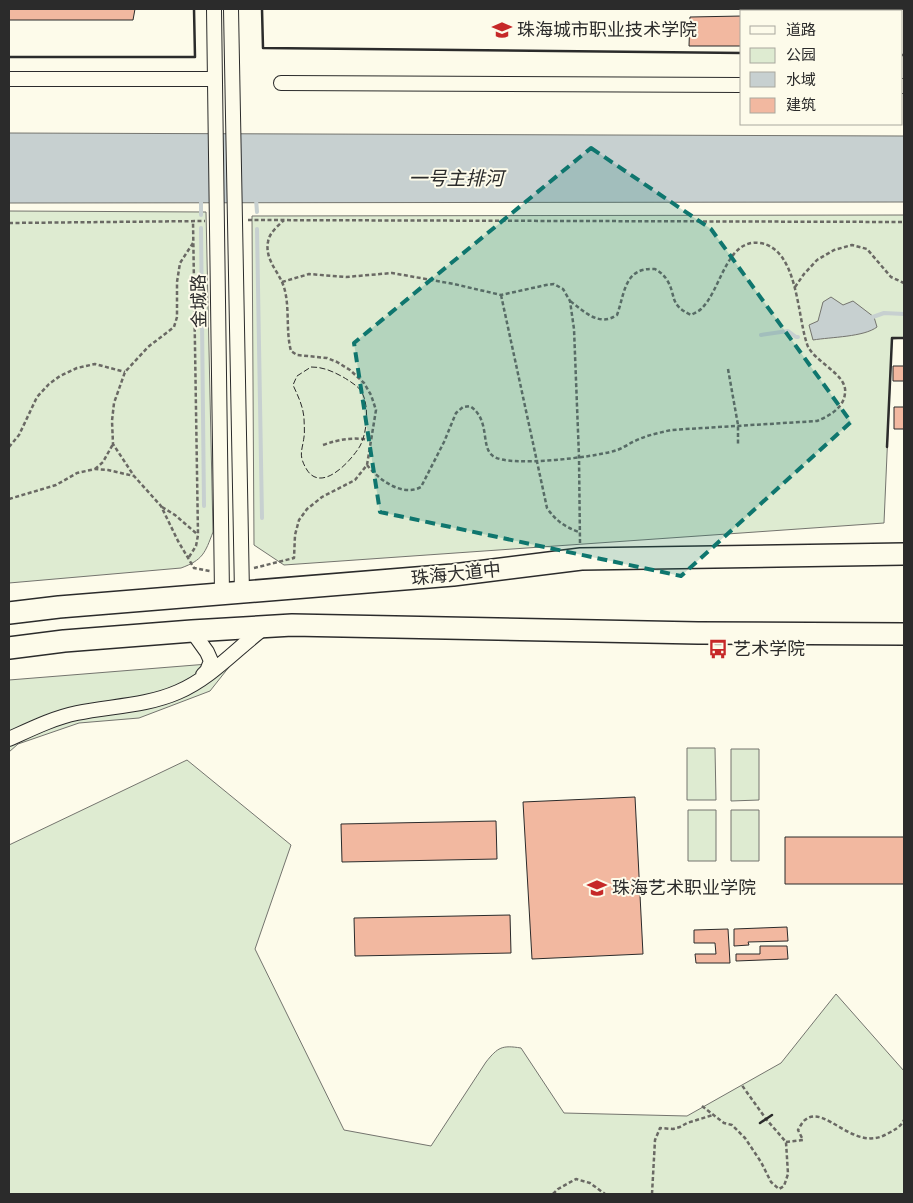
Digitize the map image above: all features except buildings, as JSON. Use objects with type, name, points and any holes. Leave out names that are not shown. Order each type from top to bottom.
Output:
[{"type":"highway","name":"珠海大道中","points":[[9,613],[59,607],[453,575],[581,559],[904,554]]},
{"type":"highway","points":[[9,648],[64,641],[301,625],[698,633],[904,634]]},
{"type":"street","name":"金城路","points":[[214,9],[217,221],[232,593]]},
{"type":"street","points":[[231,9],[242,572],[232,593]]},
{"type":"street","points":[[9,78],[215,79]]},
{"type":"street","points":[[281,83],[740,85]]},
{"type":"street","points":[[215,95],[233,95]]},
{"type":"street","points":[[9,738],[76,713],[154,700],[180,692],[211,673],[265,626]]},
{"type":"street","points":[[192,631],[211,661],[200,680]]},
{"type":"path","points":[[236,220],[904,222]]},
{"type":"path","points":[[242,572],[294,558],[295,535],[300,520],[307,509],[322,497],[355,480],[367,465],[376,410],[371,395],[364,383],[337,362],[327,358],[297,355],[291,351],[287,332],[287,307],[282,282],[269,259],[268,242],[272,233],[284,220]]},
{"type":"path","points":[[189,558],[196,546],[198,534],[193,221]]},
{"type":"path","points":[[9,223],[217,221]]},
{"type":"path","points":[[367,465],[382,480],[404,490],[414,491],[421,487],[444,442],[456,413],[463,407],[470,406],[481,417],[488,450],[492,456],[503,460],[531,462],[602,454],[617,450],[650,435],[671,430],[817,421],[837,410],[846,392],[842,380],[807,346],[786,261],[775,250],[762,244],[750,242],[737,249],[708,300],[700,310],[691,315],[681,311],[673,300],[668,282],[655,269],[647,268],[637,271],[628,280],[617,316],[609,320],[601,320],[570,301]]},
{"type":"path","points":[[193,244],[180,263],[177,282],[177,317],[174,327],[148,347],[125,372],[114,403],[112,421],[113,444],[134,476],[161,506],[198,534]]},
{"type":"path","points":[[794,288],[817,260],[834,250],[852,245],[867,249],[891,277],[904,283]]},
{"type":"path","points":[[185,255],[193,252]]},
{"type":"path","points":[[282,282],[309,274],[346,277],[392,273],[454,284],[501,296],[554,284],[563,289],[570,301],[574,329],[581,559]]},
{"type":"path","points":[[501,296],[547,508],[555,519],[566,527],[580,533]]},
{"type":"path","points":[[9,447],[19,435],[37,397],[49,384],[60,376],[77,368],[94,364],[125,372]]},
{"type":"path","points":[[728,369],[738,425],[738,446]]},
{"type":"path","points":[[323,445],[339,439],[370,440]]},
{"type":"path","points":[[95,469],[102,462],[113,444]]},
{"type":"path","points":[[9,499],[56,485],[77,473],[95,469],[134,476]]},
{"type":"path","points":[[161,506],[194,568]]},
{"type":"path","points":[[702,1106],[724,1123],[732,1125],[745,1138],[761,1162],[771,1182],[779,1189],[784,1186],[788,1174],[786,1142],[766,1119],[741,1084]]},
{"type":"path","points":[[652,1194],[656,1140],[660,1128],[673,1129],[713,1115]]},
{"type":"path","points":[[786,1142],[803,1140],[798,1130],[805,1120],[814,1116],[829,1120],[856,1136],[870,1140],[881,1137],[902,1125],[904,1120]]},
{"type":"path","points":[[553,1194],[558,1188],[576,1179],[590,1183],[606,1194]]},
{"type":"highlighted area","points":[[591,148],[711,229],[851,422],[681,576],[380,512],[354,343]]},
{"type":"green space","points":[[9,211],[206,212],[213,532],[202,555],[194,562],[181,568],[9,583]]},
{"type":"green space","points":[[904,215],[904,338],[892,339],[884,523],[284,565],[254,545],[252,216]]},
{"type":"green space","points":[[233,662],[210,691],[139,718],[79,723],[18,744],[9,752],[9,680]]},
{"type":"green space","points":[[687,748],[715,748],[716,800],[687,800]]},
{"type":"green space","points":[[731,749],[759,749],[759,800],[731,801]]},
{"type":"green space","points":[[187,760],[291,845],[255,949],[344,1130],[431,1146],[486,1062],[497,1050],[505,1047],[521,1048],[564,1113],[687,1116],[781,1063],[836,994],[904,1071],[904,1194],[9,1194],[9,845]]},
{"type":"green space","points":[[688,810],[716,810],[716,861],[688,861]]},
{"type":"green space","points":[[731,810],[759,810],[759,861],[731,861]]},
{"type":"water","name":"一号主排河","points":[[9,133],[904,136],[904,202],[9,203]]},
{"type":"water","points":[[831,297],[843,305],[853,301],[874,317],[877,327],[856,335],[813,340],[809,325],[818,321],[823,302]]},
{"type":"waterway","points":[[256,199],[257,212]]},
{"type":"waterway","points":[[201,200],[201,215]]},
{"type":"waterway","points":[[201,228],[204,506]]},
{"type":"waterway","points":[[257,229],[262,518]]},
{"type":"waterway","points":[[870,318],[884,313],[904,314]]},
{"type":"waterway","points":[[761,335],[788,331],[798,337]]},
{"type":"fence","points":[[311,367],[331,371],[355,385],[361,391],[366,404],[364,434],[360,446],[336,472],[320,478],[313,476],[302,461],[304,418],[293,385],[297,376],[311,367]]},
{"type":"wall","points":[[9,57],[195,57],[194,9]]},
{"type":"wall","points":[[262,9],[263,48],[740,53]]},
{"type":"wall","points":[[887,447],[892,338],[904,338]]},
{"type":"wall","points":[[760,1123],[772,1115]]},
{"type":"place","name":"珠海城市职业技术学院","points":[[502,30]]},
{"type":"place","name":"艺术学院","points":[[718,649]]},
{"type":"place","name":"珠海艺术职业学院","points":[[597,888]]}]
